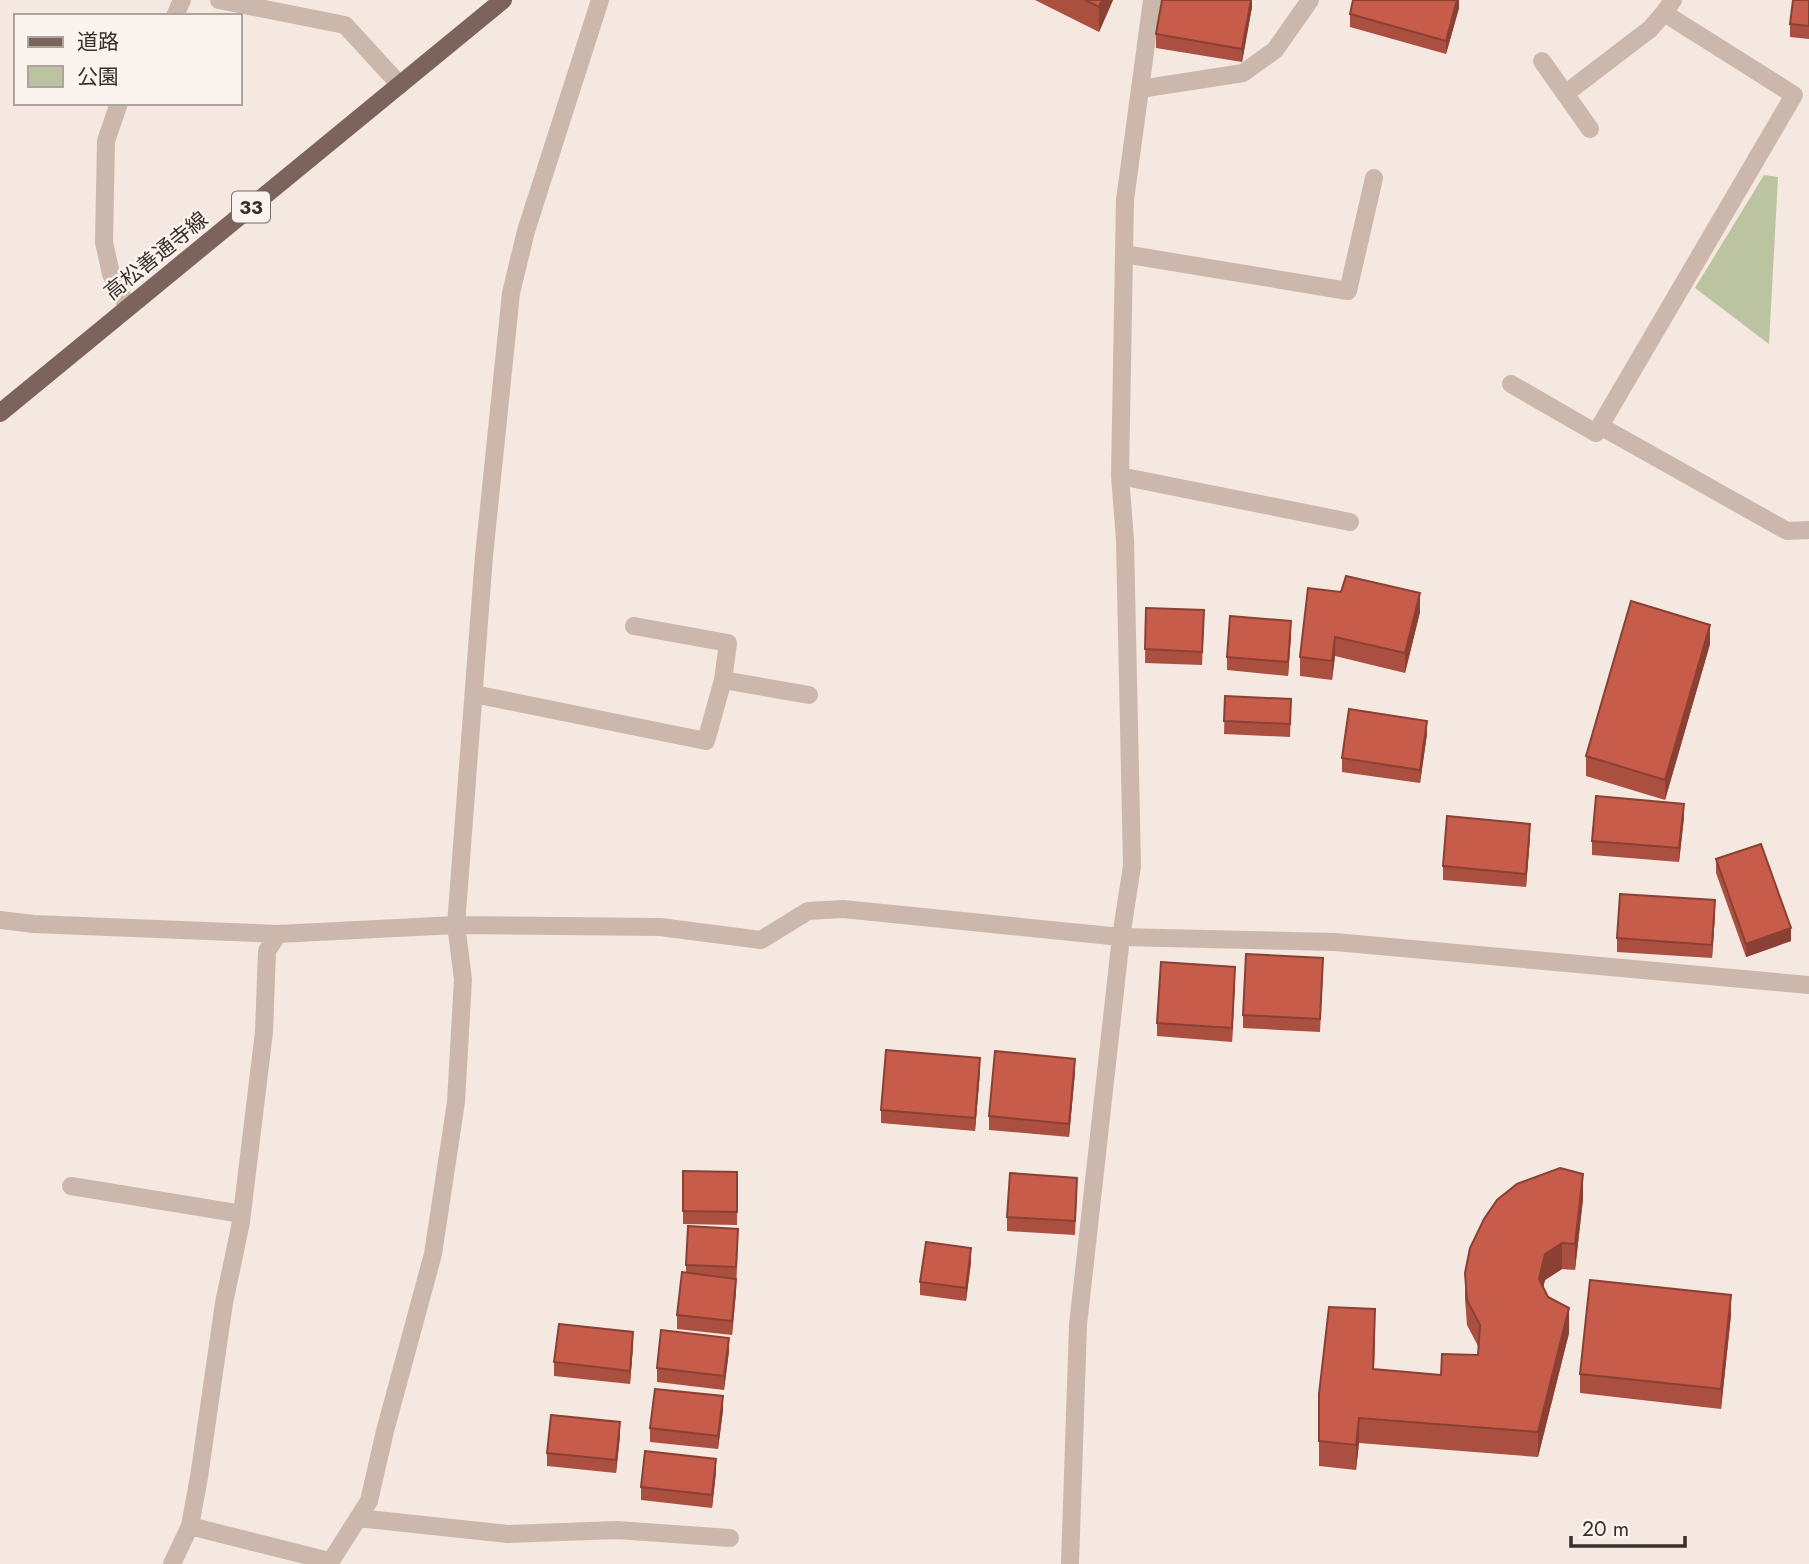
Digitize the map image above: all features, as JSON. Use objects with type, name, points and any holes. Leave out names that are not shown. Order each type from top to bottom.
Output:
[{"type":"main road","name":"高松善通寺線","points":[[0,413],[503,0]]},
{"type":"street","points":[[219,0],[345,25],[400,85]]},
{"type":"street","points":[[190,1526],[329,1563],[369,1501],[433,1254],[456,1102],[463,979],[456,925],[484,556],[511,293],[541,180],[600,0]]},
{"type":"street","points":[[1070,1564],[1079,1325],[1121,937],[1132,866],[1125,540],[1120,476],[1125,200],[1152,0]]},
{"type":"street","points":[[1140,89],[1243,73],[1275,50],[1310,0]]},
{"type":"street","points":[[1511,384],[1596,433],[1801,96],[1668,7],[1650,29],[1565,94]]},
{"type":"street","points":[[1542,61],[1590,130]]},
{"type":"street","points":[[118,105],[106,141],[104,242],[111,274],[128,308]]},
{"type":"street","points":[[1124,254],[1348,292],[1374,178]]},
{"type":"street","points":[[1600,426],[1787,531],[1809,530]]},
{"type":"street","points":[[1120,476],[1350,523]]},
{"type":"street","points":[[474,694],[706,741],[723,680],[728,643],[634,626]]},
{"type":"street","points":[[723,680],[809,695]]},
{"type":"street","points":[[0,920],[278,934],[456,925],[660,927],[761,940],[808,911],[842,909],[1121,937],[1335,942],[1809,985]]},
{"type":"street","points":[[173,1564],[190,1526],[200,1477],[224,1303],[242,1214],[264,1032],[267,951],[278,934]]},
{"type":"street","points":[[71,1186],[242,1214]]},
{"type":"street","points":[[358,1518],[508,1534],[617,1530],[730,1538]]},
{"type":"green space","points":[[1764,175],[1778,177],[1769,344],[1695,288]]},
{"type":"building","points":[[1085,0],[1102,0],[1099,7]]},
{"type":"building","points":[[1162,0],[1251,0],[1242,49],[1156,34]]},
{"type":"building","points":[[1353,0],[1457,0],[1446,41],[1350,14]]},
{"type":"building","points":[[1793,0],[1809,0],[1809,26],[1790,24]]},
{"type":"building","points":[[1346,576],[1420,593],[1405,653],[1335,637],[1332,661],[1300,657],[1308,588],[1341,592]]},
{"type":"building","points":[[1631,601],[1710,625],[1665,780],[1586,756]]},
{"type":"building","points":[[1146,608],[1204,610],[1202,652],[1145,649]]},
{"type":"building","points":[[1230,616],[1291,621],[1288,662],[1227,657]]},
{"type":"building","points":[[1225,696],[1291,699],[1290,724],[1224,721]]},
{"type":"building","points":[[1349,709],[1427,721],[1420,770],[1342,758]]},
{"type":"building","points":[[1596,796],[1684,804],[1679,848],[1592,841]]},
{"type":"building","points":[[1447,816],[1530,824],[1526,874],[1443,866]]},
{"type":"building","points":[[1761,844],[1791,928],[1746,944],[1716,859]]},
{"type":"building","points":[[1620,894],[1715,900],[1712,945],[1617,938]]},
{"type":"building","points":[[1246,954],[1323,958],[1320,1019],[1243,1015]]},
{"type":"building","points":[[1161,962],[1235,967],[1232,1028],[1157,1023]]},
{"type":"building","points":[[886,1050],[980,1058],[975,1118],[881,1110]]},
{"type":"building","points":[[995,1051],[1075,1059],[1069,1124],[989,1116]]},
{"type":"building","points":[[1560,1168],[1583,1174],[1575,1244],[1562,1243],[1545,1254],[1539,1279],[1548,1297],[1569,1308],[1538,1432],[1359,1418],[1356,1445],[1319,1441],[1319,1394],[1329,1307],[1375,1309],[1373,1369],[1441,1375],[1442,1354],[1478,1355],[1480,1325],[1467,1300],[1465,1273],[1470,1248],[1497,1200],[1517,1184]]},
{"type":"building","points":[[683,1171],[737,1172],[737,1212],[683,1211]]},
{"type":"building","points":[[1010,1173],[1077,1178],[1075,1221],[1007,1217]]},
{"type":"building","points":[[688,1226],[738,1229],[736,1267],[686,1265]]},
{"type":"building","points":[[926,1242],[971,1248],[966,1288],[920,1282]]},
{"type":"building","points":[[682,1272],[736,1279],[732,1321],[677,1315]]},
{"type":"building","points":[[1590,1280],[1731,1295],[1721,1389],[1580,1374]]},
{"type":"building","points":[[559,1324],[633,1332],[630,1371],[554,1362]]},
{"type":"building","points":[[661,1330],[729,1338],[724,1376],[657,1368]]},
{"type":"building","points":[[655,1389],[723,1396],[718,1436],[650,1428]]},
{"type":"building","points":[[551,1415],[620,1422],[616,1460],[547,1453]]},
{"type":"building","points":[[645,1451],[716,1459],[712,1495],[641,1487]]}]
